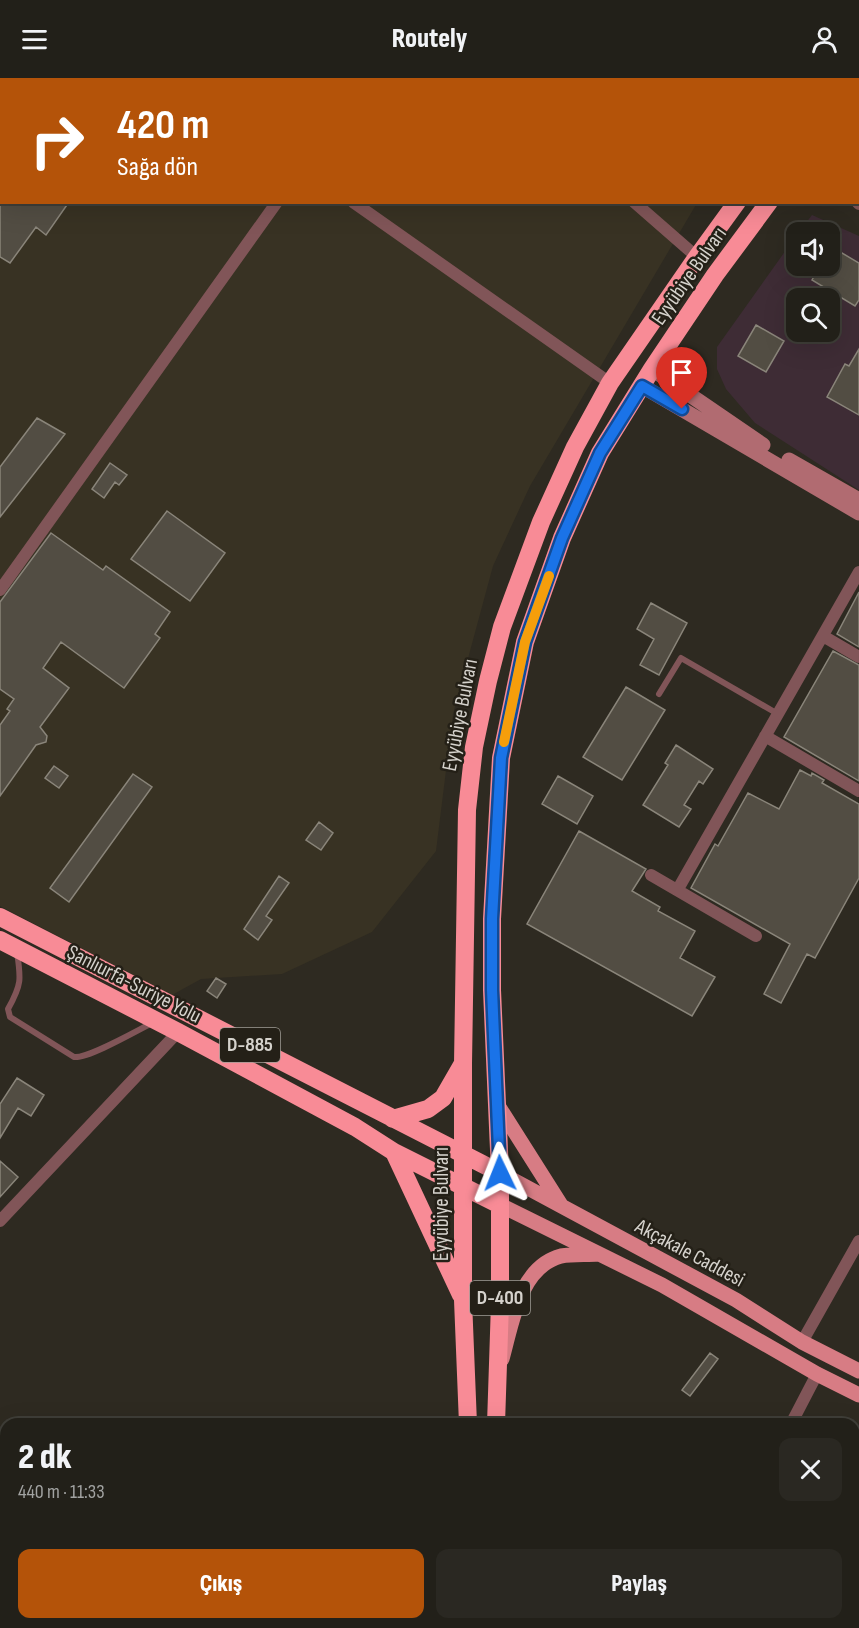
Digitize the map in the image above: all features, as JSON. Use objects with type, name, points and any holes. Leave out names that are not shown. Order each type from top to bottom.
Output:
[{"type":"highway","name":"Eyyübiye Bulvarı","points":[[464,1300],[463,1064],[466,810],[474,747],[488,681],[502,627],[541,522],[575,447],[610,383],[736,204]]},
{"type":"highway","name":"Eyyübiye Bulvarı","points":[[500,1173],[492,990],[492,919],[501,758],[525,642],[562,538],[600,453],[652,369],[715,275],[768,204]]},
{"type":"highway","name":"Şanlıurfa-Suriye Yolu","points":[[0,917],[500,1173]]},
{"type":"highway","name":"Şanlıurfa-Suriye Yolu","points":[[0,940],[355,1127],[394,1152],[500,1205]]},
{"type":"highway","points":[[393,1119],[428,1109],[443,1098],[463,1064]]},
{"type":"highway","points":[[394,1152],[464,1300]]},
{"type":"highway","name":"D-400","points":[[496,1418],[500,1173]]},
{"type":"highway","name":"D-400","points":[[464,1300],[468,1418]]},
{"type":"main road","points":[[652,369],[752,439],[859,500]]},
{"type":"main road","points":[[642,386],[859,513]]},
{"type":"main road","points":[[497,1104],[562,1208]]},
{"type":"main road","name":"Akçakale Caddesi","points":[[500,1173],[736,1300],[802,1342],[859,1371]]},
{"type":"main road","name":"Akçakale Caddesi","points":[[500,1205],[662,1285],[817,1374],[859,1395]]},
{"type":"main road","points":[[497,1377],[520,1299],[536,1270],[561,1257],[599,1254]]},
{"type":"street","points":[[0,590],[276,204]]},
{"type":"street","points":[[356,204],[610,383]]},
{"type":"street","points":[[636,204],[697,257]]},
{"type":"street","points":[[678,890],[859,572]]},
{"type":"street","points":[[823,636],[859,657]]},
{"type":"street","points":[[765,736],[859,791]]},
{"type":"street","points":[[651,875],[756,936]]},
{"type":"street","points":[[0,1221],[178,1032]]},
{"type":"street","points":[[802,1342],[859,1242]]},
{"type":"street","points":[[794,1418],[817,1374]]},
{"type":"lane","points":[[659,694],[681,657],[778,714]]},
{"type":"lane","points":[[17,948],[20,980],[19,988],[8,1009],[10,1017],[74,1057],[80,1058],[93,1053],[156,1021]]},
{"type":"shaded area","points":[[0,204],[696,204],[530,486],[493,566],[453,714],[436,851],[372,932],[282,974],[201,979],[172,995],[0,906]]},
{"type":"shaded area","points":[[812,215],[828,222],[807,222]]},
{"type":"shaded area","points":[[840,228],[859,236],[859,490],[755,423],[726,389],[717,369],[717,347],[786,250],[786,276],[840,276]]},
{"type":"building","points":[[0,204],[68,204],[46,235],[36,227],[10,263],[0,257]]},
{"type":"building","points":[[840,252],[859,263],[859,300],[855,306],[840,297],[840,288],[825,288],[812,280],[814,276],[840,276]]},
{"type":"building","points":[[756,325],[784,341],[766,372],[738,356]]},
{"type":"building","points":[[859,349],[859,415],[827,397],[845,364],[849,366]]},
{"type":"building","points":[[37,418],[65,434],[0,517],[0,467]]},
{"type":"building","points":[[110,463],[127,475],[119,485],[115,482],[104,498],[92,489]]},
{"type":"building","points":[[167,511],[225,553],[190,601],[131,559]]},
{"type":"building","points":[[51,533],[103,570],[106,566],[170,612],[155,634],[160,638],[124,688],[61,642],[43,668],[69,688],[40,727],[47,736],[46,742],[36,745],[0,796],[0,725],[10,711],[7,709],[14,699],[0,689],[0,602]]},
{"type":"building","points":[[859,592],[859,647],[837,634]]},
{"type":"building","points":[[651,603],[687,623],[659,675],[640,665],[654,639],[637,629]]},
{"type":"building","points":[[833,651],[859,665],[859,781],[784,737]]},
{"type":"building","points":[[626,687],[665,710],[622,780],[583,757]]},
{"type":"building","points":[[676,745],[713,769],[703,784],[699,781],[684,805],[691,809],[679,827],[643,805],[668,765],[665,763]]},
{"type":"building","points":[[54,766],[68,776],[59,788],[45,778]]},
{"type":"building","points":[[800,770],[811,776],[812,773],[824,780],[822,783],[859,804],[859,878],[815,958],[807,954],[781,1003],[764,994],[790,944],[691,888],[715,844],[718,846],[748,793],[779,809]]},
{"type":"building","points":[[133,774],[152,787],[69,902],[50,888]]},
{"type":"building","points":[[558,776],[593,796],[577,824],[542,804]]},
{"type":"building","points":[[319,822],[333,833],[321,850],[306,840]]},
{"type":"building","points":[[579,831],[646,869],[632,891],[660,907],[658,911],[695,931],[680,958],[715,977],[692,1016],[527,924]]},
{"type":"building","points":[[279,876],[289,883],[266,916],[272,920],[258,940],[244,929]]},
{"type":"building","points":[[216,978],[226,984],[217,998],[207,991]]},
{"type":"building","points":[[17,1078],[44,1095],[31,1116],[18,1108],[0,1138],[0,1104]]},
{"type":"building","points":[[0,1161],[18,1177],[0,1197]]},
{"type":"building","points":[[710,1353],[718,1359],[690,1396],[682,1390]]},
{"type":"slow traffic","points":[[504,742],[525,642],[549,576]]},
{"type":"route","points":[[500,1173],[492,990],[492,919],[501,758],[525,642],[562,538],[600,453],[642,386],[682,409]]}]
